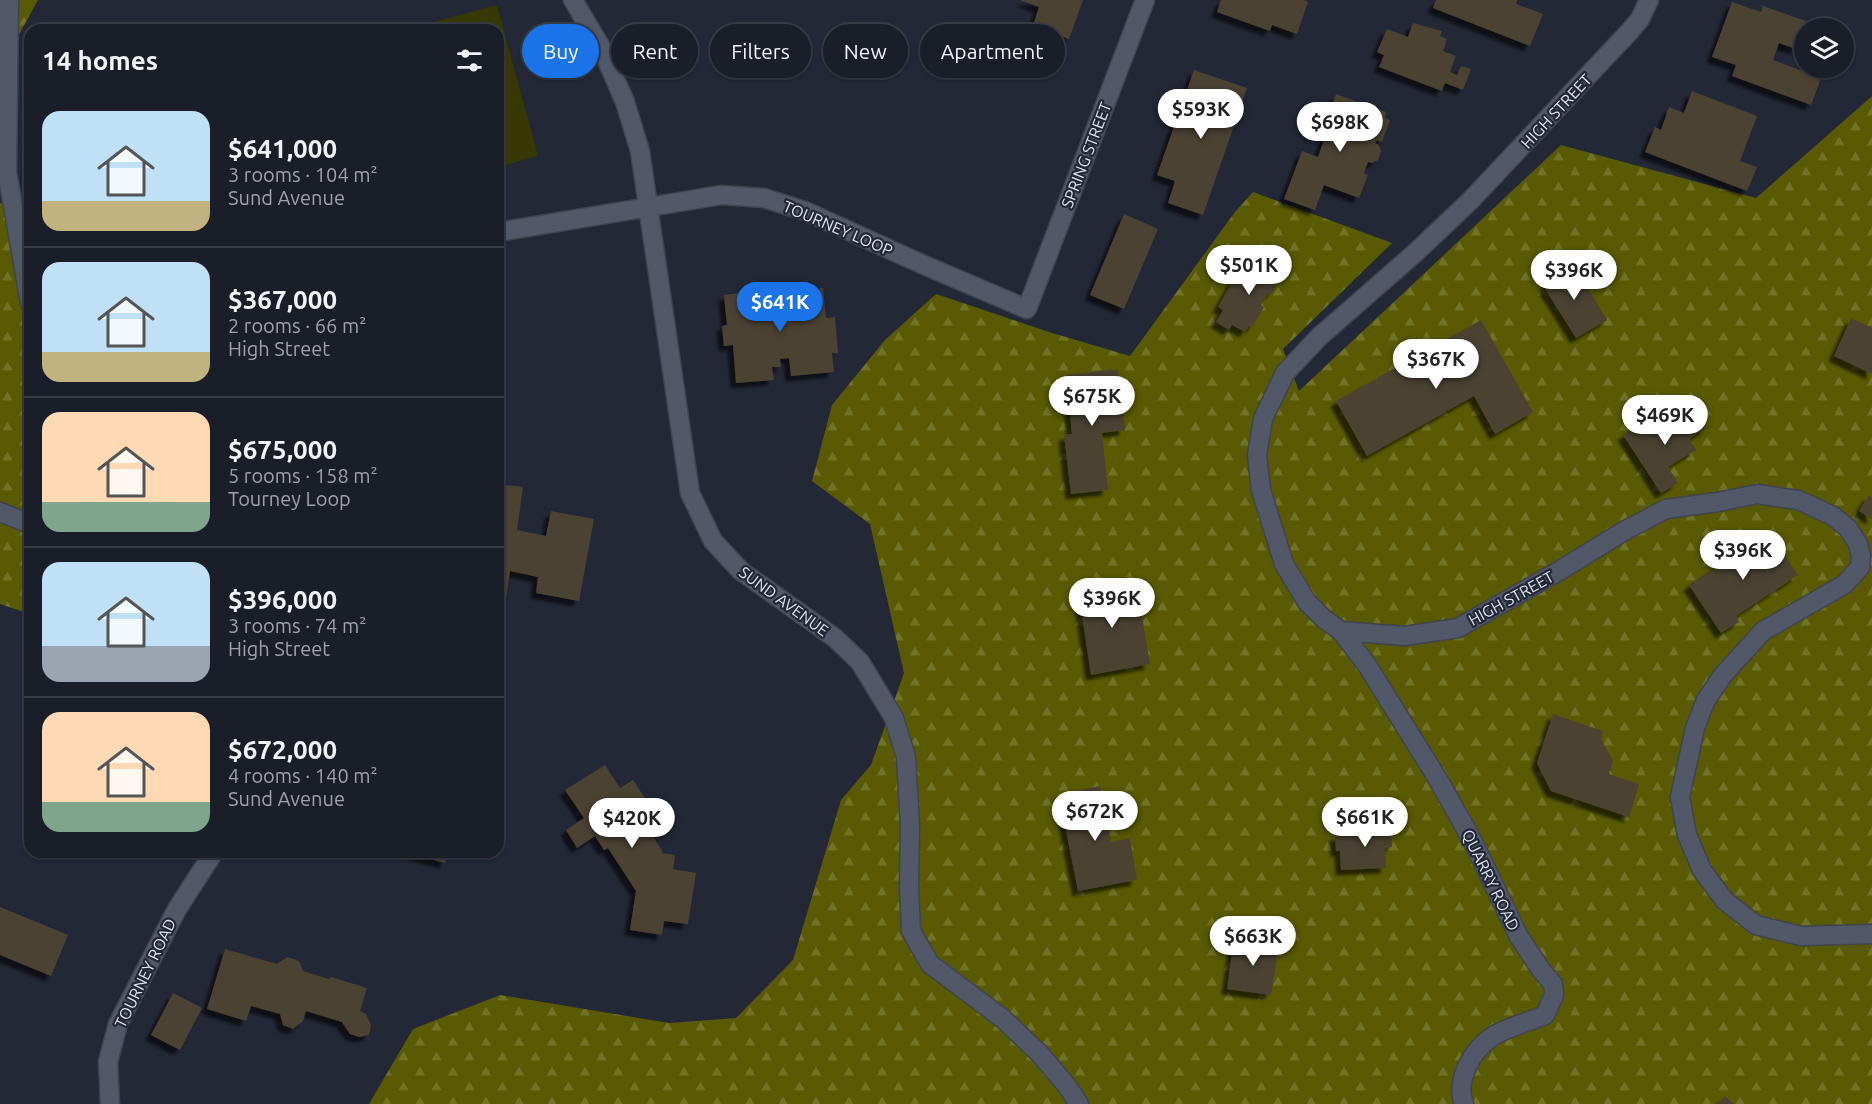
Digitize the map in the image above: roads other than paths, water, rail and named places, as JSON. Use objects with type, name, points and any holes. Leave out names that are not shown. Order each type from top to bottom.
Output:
[{"type":"street","points":[[9,0],[7,172],[24,269]]},
{"type":"street","name":"SUND AVENUE","points":[[573,0],[602,49],[626,102],[639,151],[690,493],[713,541],[741,571],[835,638],[860,662],[894,718],[906,757],[910,826],[911,931],[930,964],[1002,1018],[1040,1054],[1079,1104]]},
{"type":"street","name":"SPRING STREET","points":[[1027,309],[1145,0]]},
{"type":"street","name":"HIGH STREET","points":[[1649,0],[1630,31],[1518,152],[1454,216],[1320,337],[1285,373],[1263,419],[1257,455],[1261,490],[1284,564],[1307,602],[1324,619],[1341,631],[1405,636],[1458,628],[1666,509],[1756,494],[1798,500],[1833,516],[1848,528],[1858,544],[1861,556],[1860,567],[1845,584],[1763,631],[1723,675],[1706,700],[1695,728],[1680,797],[1687,835],[1702,870],[1725,902],[1756,925],[1801,936],[1872,934]]},
{"type":"street","name":"TOURNEY LOOP","points":[[504,231],[721,195],[764,198],[805,211],[1027,309]]},
{"type":"street","points":[[0,512],[24,522]]},
{"type":"street","name":"QUARRY ROAD","points":[[1341,631],[1367,665],[1439,781],[1472,840],[1518,935],[1553,984],[1554,995],[1545,1015],[1492,1037],[1468,1062],[1460,1093],[1464,1104]]},
{"type":"street","name":"TOURNEY ROAD","points":[[110,1104],[108,1062],[118,1024],[177,909],[210,858]]}]
